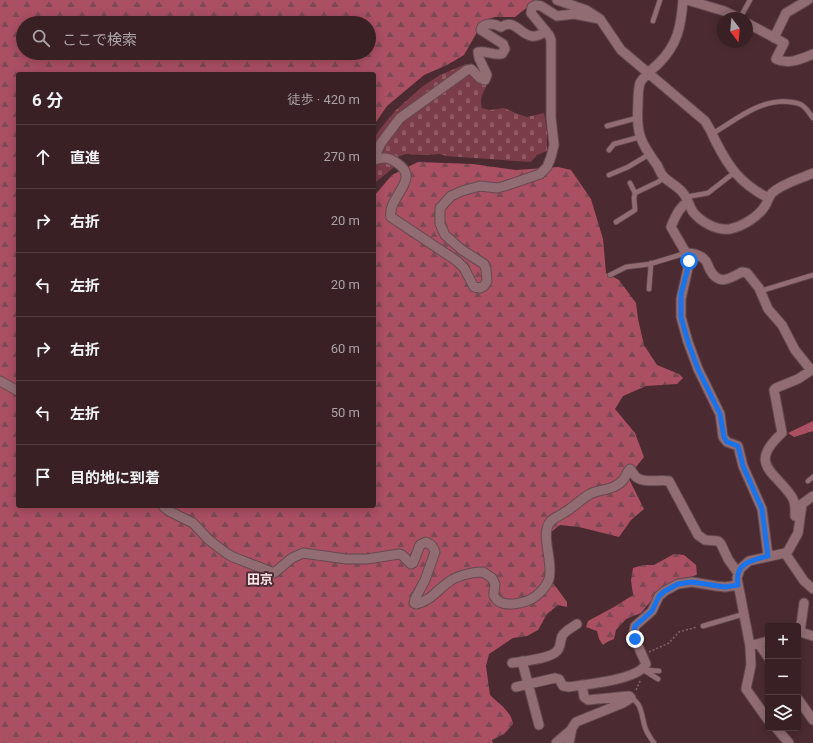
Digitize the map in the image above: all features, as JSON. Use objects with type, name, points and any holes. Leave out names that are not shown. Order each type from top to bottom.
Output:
[{"type":"street","points":[[557,0],[586,10],[600,19],[621,50],[647,74],[705,121],[735,172],[745,184],[768,198]]},
{"type":"street","points":[[683,0],[682,21],[673,46],[640,83],[638,94],[637,118],[640,136],[648,155],[664,177],[684,194],[693,212],[700,219],[716,228],[730,229],[744,224],[761,212],[767,204],[768,198],[781,187],[813,174]]},
{"type":"street","points":[[687,0],[726,12]]},
{"type":"street","points":[[774,38],[786,14],[808,0]]},
{"type":"street","points":[[376,159],[384,158],[393,160],[399,164],[406,173],[406,181],[390,209],[391,217],[457,261],[464,268],[474,287],[480,288],[484,286],[487,281],[487,274],[484,264],[462,250],[445,235],[440,224],[440,208],[451,196],[462,191],[480,186],[497,188],[506,186],[540,174],[547,167],[554,145],[551,118],[551,40],[546,31],[531,13],[532,7],[536,5],[541,6],[557,16],[574,14],[600,19]]},
{"type":"street","points":[[376,154],[381,143],[400,118],[467,70],[471,69],[483,80],[486,78],[487,75],[479,58],[478,52],[481,51],[497,55],[502,54],[505,49],[503,44],[481,30],[484,24],[501,27],[510,24],[518,27],[527,35],[532,37],[546,31]]},
{"type":"street","points":[[753,26],[784,43],[776,59],[780,61],[797,61],[813,54]]},
{"type":"street","points":[[687,200],[671,227],[689,261],[681,299],[681,317],[698,369],[720,414],[724,437],[727,442],[738,446],[743,466],[762,509],[768,556]]},
{"type":"street","points":[[686,253],[695,254],[704,258],[713,275],[721,280],[726,280],[745,272],[761,291],[768,309],[782,325],[795,350],[812,370],[798,379],[774,390],[782,433],[774,440],[766,452],[765,459],[769,471],[793,498],[795,505],[793,543]]},
{"type":"street","points":[[0,380],[16,390]]},
{"type":"street","points":[[165,508],[193,523],[209,540],[226,553],[274,573],[292,558],[303,553],[346,560],[367,559],[399,554],[402,555],[410,564],[413,563],[420,545],[426,542],[432,546],[435,552],[425,580],[415,598],[414,603],[421,603],[429,599],[449,581],[476,572],[483,572],[492,578],[495,584],[495,597],[499,601],[507,604],[514,604],[528,601],[536,596],[546,585],[550,571],[547,535],[549,523],[554,518],[567,512],[587,496],[617,485],[623,480],[630,469],[635,476],[640,479],[648,481],[669,481],[698,535],[706,540],[718,541],[728,559],[738,572]]},
{"type":"street","points":[[765,653],[744,614],[738,585],[738,572],[744,564],[749,561],[785,553],[793,543],[798,533],[802,504],[813,496]]},
{"type":"street","points":[[785,553],[804,581],[813,589]]},
{"type":"street","points":[[516,687],[555,678],[559,679],[565,687],[582,685],[616,680],[644,670],[646,664],[635,639],[635,626],[652,611],[659,596],[678,584],[692,582],[725,587],[738,585]]},
{"type":"street","points":[[801,623],[804,603]]},
{"type":"street","points":[[512,663],[554,653],[560,646],[563,635],[577,624]]},
{"type":"street","points":[[801,633],[813,636]]},
{"type":"street","points":[[759,644],[751,665],[746,689],[765,716]]},
{"type":"street","points":[[522,661],[539,725]]},
{"type":"street","points":[[582,685],[584,697],[588,700],[631,697]]},
{"type":"street","points":[[570,743],[571,730],[576,722],[623,703],[631,697]]},
{"type":"street","points":[[801,703],[813,720]]},
{"type":"street","points":[[556,743],[571,730]]},
{"type":"street","points":[[779,731],[789,743]]},
{"type":"lane","points":[[653,21],[660,0]]},
{"type":"lane","points":[[743,12],[750,0]]},
{"type":"lane","points":[[712,134],[749,111],[772,102],[780,101],[798,103],[804,106],[813,118]]},
{"type":"lane","points":[[607,126],[637,118]]},
{"type":"lane","points":[[609,150],[614,144],[640,136]]},
{"type":"lane","points":[[608,176],[628,167],[648,155]]},
{"type":"lane","points":[[687,200],[708,193],[735,172]]},
{"type":"lane","points":[[635,193],[658,182],[664,177]]},
{"type":"lane","points":[[616,222],[635,210],[635,193],[630,183]]},
{"type":"lane","points":[[610,276],[626,267],[651,263],[686,253]]},
{"type":"lane","points":[[649,289],[651,263]]},
{"type":"lane","points":[[761,291],[813,275]]},
{"type":"lane","points":[[808,481],[813,477]]},
{"type":"lane","points":[[703,626],[744,614]]},
{"type":"lane","points":[[644,670],[660,672]]},
{"type":"lane","points":[[644,670],[658,679]]},
{"type":"lane","points":[[631,697],[639,705],[646,731],[654,743]]},
{"type":"path","points":[[642,655],[669,643],[679,632],[703,626]]},
{"type":"path","points":[[631,697],[637,688],[644,670]]},
{"type":"green space","points":[[0,0],[533,0],[534,2],[515,17],[495,17],[484,20],[464,55],[447,65],[424,75],[387,106],[376,122],[376,72],[16,72],[16,508],[376,508],[376,194],[392,175],[418,162],[473,164],[516,170],[558,167],[571,170],[591,199],[603,239],[606,273],[619,280],[636,303],[644,345],[657,365],[679,374],[683,378],[677,384],[646,386],[623,396],[615,409],[635,433],[644,457],[628,477],[644,509],[631,520],[619,537],[579,527],[560,525],[551,532],[551,555],[548,576],[567,602],[567,607],[558,605],[547,614],[538,630],[527,636],[513,638],[489,654],[486,666],[490,695],[507,711],[513,724],[504,734],[492,740],[493,743],[0,743]]},
{"type":"green space","points":[[466,64],[475,66],[482,73],[487,85],[481,99],[482,108],[490,110],[504,108],[527,117],[544,113],[547,130],[547,151],[537,155],[531,162],[446,156],[440,154],[405,154],[395,158],[393,168],[376,182],[376,135],[396,110],[423,86],[440,75]]},
{"type":"green space","points":[[813,421],[813,431],[794,437],[788,433]]},
{"type":"green space","points":[[674,554],[684,555],[696,565],[697,575],[676,579],[659,591],[641,613],[626,619],[616,630],[614,639],[603,645],[599,639],[597,631],[586,627],[588,621],[633,595],[631,580],[633,568],[643,565],[654,565]]},
{"type":"district","name":"田京","points":[[260,579]]},
{"type":"route","points":[[635,639],[635,626],[652,611],[659,596],[665,591],[678,584],[686,582],[725,587],[738,585],[738,572],[744,564],[749,561],[768,556],[762,509],[746,474],[738,446],[727,442],[723,435],[720,414],[698,369],[681,317],[681,294],[689,261]]}]
